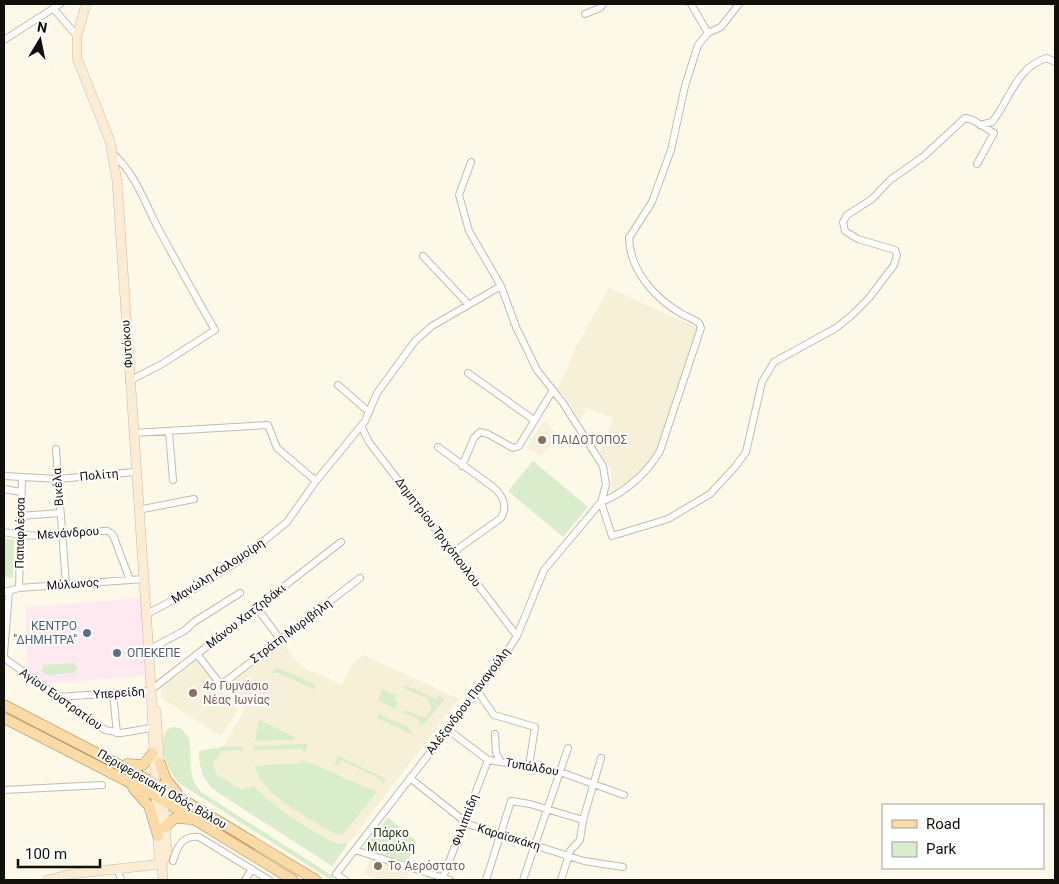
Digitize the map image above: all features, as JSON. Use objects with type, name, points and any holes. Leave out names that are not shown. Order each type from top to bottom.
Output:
[{"type":"main road","name":"Περιφερειακή Οδός Βόλου","points":[[4,705],[116,762],[183,799],[316,880]]},
{"type":"main road","name":"Περιφερειακή Οδός Βόλου","points":[[4,718],[159,798],[294,880]]},
{"type":"main road","points":[[116,762],[141,766],[147,763],[153,754]]},
{"type":"main road","points":[[160,763],[166,779],[183,799]]},
{"type":"main road","points":[[117,775],[147,802],[153,814],[158,836]]},
{"type":"main road","points":[[165,827],[176,818],[196,820]]},
{"type":"street","points":[[4,40],[60,4]]},
{"type":"street","name":"Φυτόκου","points":[[86,4],[77,36],[79,65],[105,126],[114,154],[117,181],[151,691],[151,728],[159,798],[159,857],[162,864],[163,880]]},
{"type":"street","points":[[585,14],[600,8],[602,4]]},
{"type":"street","points":[[691,4],[708,33],[721,27],[739,4]]},
{"type":"street","points":[[52,8],[77,36]]},
{"type":"street","name":"Αλέξανδρου Παναγούλη","points":[[346,880],[336,874],[446,729],[478,692],[517,636],[544,570],[602,502],[612,498],[639,477],[660,451],[701,328],[699,323],[672,306],[645,282],[634,262],[628,238],[652,202],[674,142],[694,53],[708,33]]},
{"type":"street","points":[[980,125],[992,122],[1020,77],[1032,64],[1047,58],[1055,62]]},
{"type":"street","points":[[472,162],[460,188],[460,201],[469,231],[501,286],[532,361],[596,452],[603,466],[606,485],[602,502],[612,536],[668,519],[710,494],[746,452],[762,382],[774,362],[836,328],[851,316],[869,298],[896,262],[897,255],[894,250],[858,239],[845,231],[843,225],[844,218],[872,199],[896,174],[924,156],[963,119],[970,118],[994,133],[977,164]]},
{"type":"street","points":[[114,154],[126,166],[136,183],[156,224],[215,330],[162,364],[129,381]]},
{"type":"street","points":[[424,256],[468,304]]},
{"type":"street","name":"Μανώλη Καλομοίρη","points":[[146,615],[194,589],[264,543],[293,515],[316,481],[360,426],[369,412],[377,393],[415,341],[432,326],[501,286]]},
{"type":"street","points":[[468,373],[534,420]]},
{"type":"street","points":[[338,385],[369,412]]},
{"type":"street","points":[[462,466],[478,433],[486,433],[513,448],[517,448],[553,390]]},
{"type":"street","points":[[133,433],[268,425],[279,450],[316,481]]},
{"type":"street","name":"Δημητρίου Τριχόπουλου","points":[[360,426],[369,442],[517,636]]},
{"type":"street","points":[[169,432],[173,480]]},
{"type":"street","points":[[438,447],[502,495],[504,512],[501,518],[459,548],[454,554]]},
{"type":"street","name":"Βικέλα","points":[[56,449],[66,585]]},
{"type":"street","name":"Πολίτη","points":[[4,476],[58,479],[135,472]]},
{"type":"street","name":"Παπαφλέσσα","points":[[19,588],[20,492],[22,478]]},
{"type":"street","points":[[4,488],[20,492]]},
{"type":"street","points":[[138,510],[194,499]]},
{"type":"street","points":[[20,516],[60,513]]},
{"type":"street","name":"Μενάνδρου","points":[[4,532],[20,536],[61,536],[111,532],[130,580]]},
{"type":"street","name":"Μάνου Χατζηδάκι","points":[[151,691],[341,542]]},
{"type":"street","name":"Στράτη Μυριβήλη","points":[[197,654],[221,684],[360,578]]},
{"type":"street","name":"Μύλωνος","points":[[6,591],[19,588],[144,579]]},
{"type":"street","points":[[4,654],[6,591]]},
{"type":"street","points":[[148,650],[184,631],[194,622],[240,593]]},
{"type":"street","points":[[257,608],[280,639]]},
{"type":"street","name":"Αγίου Ευστρατίου","points":[[4,658],[101,728],[117,733],[151,728]]},
{"type":"street","name":"Φυτόκου","points":[[151,691],[157,724],[160,763],[158,785]]},
{"type":"street","name":"Υπερείδη","points":[[56,697],[151,691]]},
{"type":"street","points":[[478,692],[494,715],[535,727],[529,766]]},
{"type":"street","points":[[113,694],[117,733]]},
{"type":"street","name":"Τυπάλδου","points":[[446,729],[488,760],[560,772],[594,782],[624,794]]},
{"type":"street","points":[[494,734],[496,753],[501,762]]},
{"type":"street","points":[[523,880],[568,748]]},
{"type":"street","points":[[561,880],[568,856],[580,840],[583,820],[601,758]]},
{"type":"street","name":"Φιλιππίδη","points":[[445,879],[464,822],[488,760]]},
{"type":"street","name":"Καραϊσκάκη","points":[[410,778],[464,822],[568,856],[623,867]]},
{"type":"street","points":[[4,790],[102,785]]},
{"type":"street","name":"Φυτόκου","points":[[159,798],[165,827],[166,856],[162,864]]},
{"type":"street","points":[[486,880],[512,801],[516,800],[583,820]]},
{"type":"street","points":[[173,861],[183,841],[195,836],[216,846],[269,880]]},
{"type":"street","points":[[354,850],[445,879]]},
{"type":"street","points":[[48,880],[71,874],[162,864]]},
{"type":"street","points":[[117,868],[121,880]]},
{"type":"street","points":[[245,880],[252,869]]},
{"type":"shaded area","points":[[609,288],[698,328],[659,450],[646,469],[612,494],[611,469],[600,452],[613,418],[587,408],[580,420],[565,395],[557,390],[576,347]]},
{"type":"shaded area","name":"ΠΑΙΔΟΤΟΠΟΣ","points":[[545,420],[555,433],[551,436],[554,443],[541,456],[526,447]]},
{"type":"shaded area","points":[[141,598],[145,676],[42,684],[27,672],[26,607]]},
{"type":"shaded area","points":[[282,643],[301,666],[342,685],[352,664],[364,655],[459,699],[341,853],[208,771],[245,710],[226,686]]},
{"type":"shaded area","name":"4ο Γυμνάσιο Νέας Ιωνίας","points":[[198,660],[238,710],[221,736],[161,698],[161,688]]},
{"type":"shaded area","name":"Το Αερόστατο","points":[[370,859],[409,872],[406,880],[380,880],[364,874]]},
{"type":"green space","points":[[533,461],[588,507],[563,537],[508,491]]},
{"type":"green space","points":[[4,538],[14,540],[13,578],[4,577]]},
{"type":"green space","points":[[74,663],[78,669],[74,673],[47,675],[41,671],[44,665]]},
{"type":"green space","points":[[275,669],[281,669],[316,685],[314,689],[276,672],[271,675]]},
{"type":"green space","points":[[405,685],[436,699],[439,696],[445,699],[424,724],[419,725],[420,720],[404,713],[405,710],[425,718],[432,708],[426,698],[404,688]]},
{"type":"green space","points":[[383,689],[396,695],[394,701],[398,702],[395,709],[378,701]]},
{"type":"green space","points":[[379,714],[408,727],[414,735],[377,718]]},
{"type":"green space","points":[[259,720],[295,737],[294,740],[255,741]]},
{"type":"green space","points":[[180,728],[188,736],[191,772],[201,792],[333,876],[331,880],[179,783],[171,771],[163,749],[163,742],[168,729]]},
{"type":"green space","points":[[308,744],[305,752],[302,749],[256,750],[254,755],[255,746]]},
{"type":"green space","points":[[222,747],[243,747],[242,754],[241,750],[222,751],[213,764],[216,774],[242,790],[254,786],[269,801],[306,827],[329,840],[348,844],[332,866],[220,794],[206,781],[201,770],[199,751]]},
{"type":"green space","points":[[338,756],[386,779],[382,785],[382,780],[341,760],[338,765],[335,764]]},
{"type":"green space","points":[[301,759],[377,792],[343,834],[337,835],[277,797],[259,777],[255,766],[301,763]]},
{"type":"green space","name":"Πάρκο Μιαούλη","points":[[388,817],[416,841],[408,862],[364,848]]},
{"type":"place","name":"ΠΑΙΔΟΤΟΠΟΣ","points":[[542,440]]},
{"type":"place","name":"ΚΕΝΤΡΟ ''ΔΗΜΗΤΡΑ''","points":[[87,633]]},
{"type":"place","name":"ΟΠΕΚΕΠΕ","points":[[117,653]]},
{"type":"place","name":"4ο Γυμνάσιο Νέας Ιωνίας","points":[[193,693]]},
{"type":"place","name":"Το Αερόστατο","points":[[378,866]]}]
